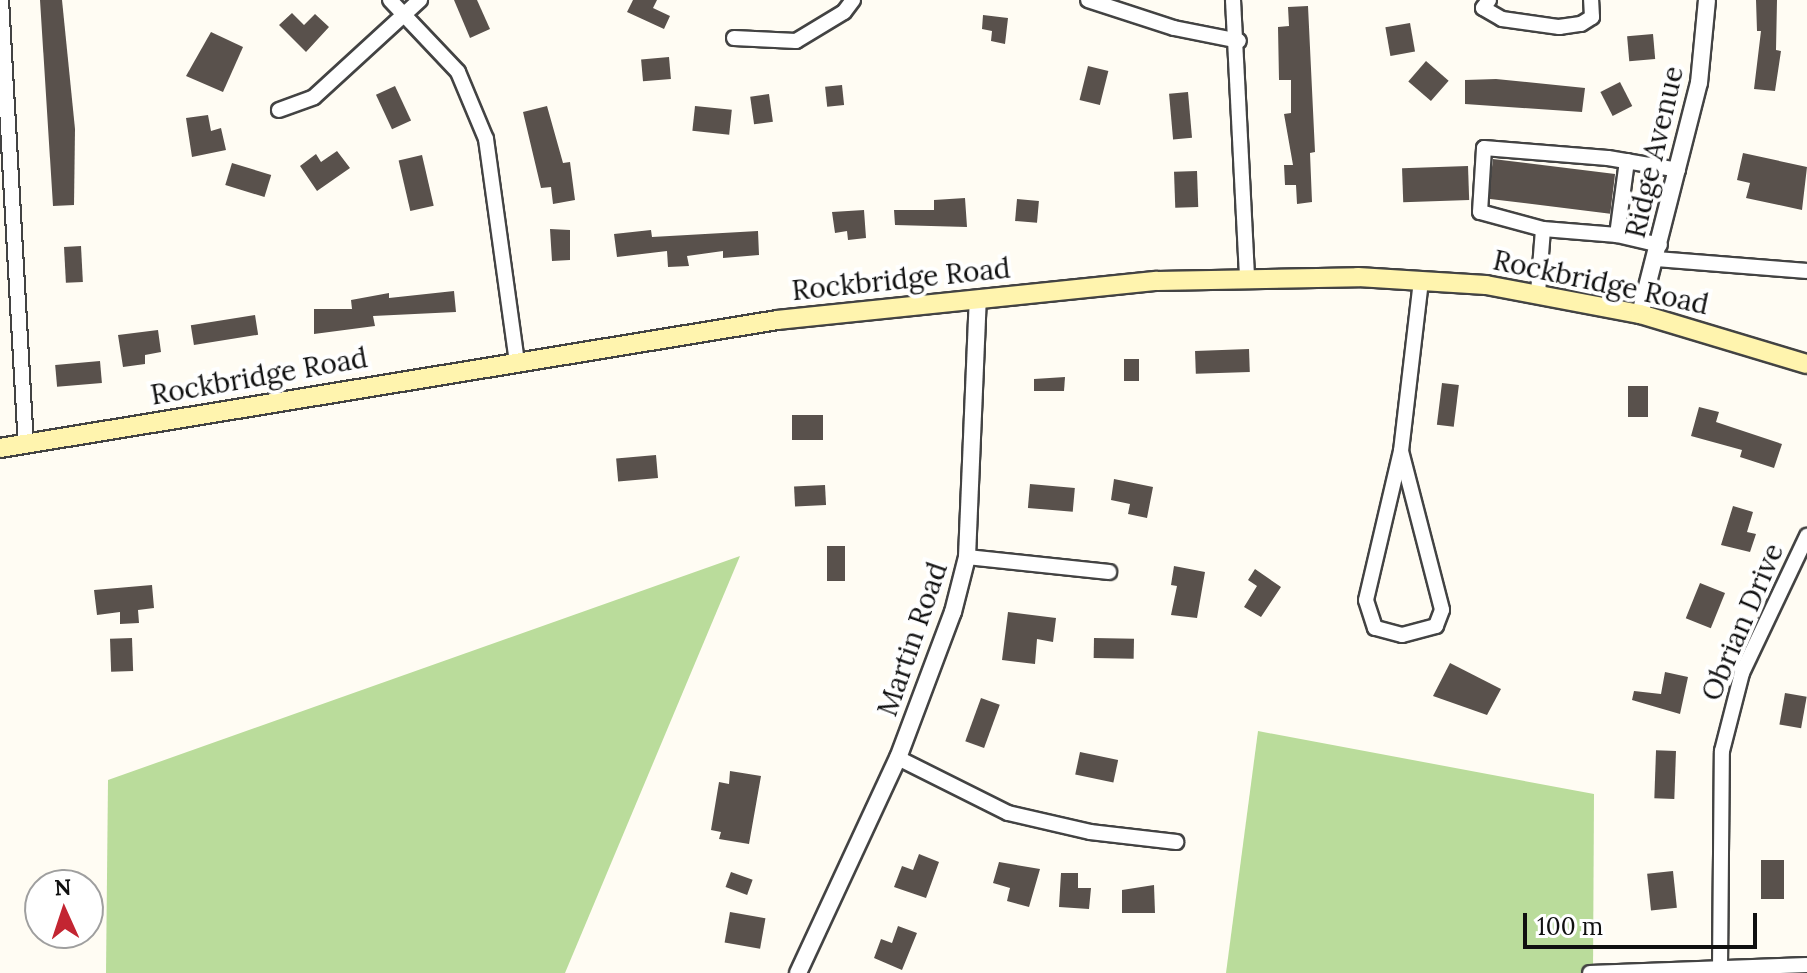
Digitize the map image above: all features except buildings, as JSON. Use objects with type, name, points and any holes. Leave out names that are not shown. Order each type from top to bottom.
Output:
[{"type":"main road","name":"Rockbridge Road","points":[[0,448],[777,320],[978,299],[1247,278],[1421,280],[1538,293],[1640,314],[1807,364]]},
{"type":"street","points":[[1,0],[2,84],[26,444]]},
{"type":"street","points":[[390,0],[458,72],[486,139],[517,361]]},
{"type":"street","points":[[279,110],[314,97],[420,0]]},
{"type":"street","points":[[734,38],[796,41],[844,12],[853,0]]},
{"type":"street","points":[[1088,0],[1144,20],[1239,41]]},
{"type":"street","points":[[1233,0],[1239,41],[1247,278]]},
{"type":"street","points":[[1489,0],[1483,8],[1502,19],[1559,27],[1581,24],[1592,17],[1591,0]]},
{"type":"street","name":"Ridge Avenue","points":[[1640,314],[1659,252],[1699,83],[1707,0]]},
{"type":"street","points":[[1678,170],[1627,161],[1484,148],[1480,212],[1543,229],[1617,235],[1659,252],[1807,271]]},
{"type":"street","points":[[1617,235],[1627,161]]},
{"type":"street","points":[[1538,293],[1543,229]]},
{"type":"street","points":[[1401,451],[1442,610],[1436,626],[1402,635],[1375,628],[1366,600],[1401,451],[1421,280]]},
{"type":"street","name":"Martin Road","points":[[798,973],[898,758],[953,612],[967,557],[978,299]]},
{"type":"street","name":"Obrian Drive","points":[[1720,968],[1722,751],[1742,673],[1807,536]]},
{"type":"street","points":[[967,557],[1109,572]]},
{"type":"street","points":[[898,758],[1008,813],[1090,832],[1176,842]]},
{"type":"street","points":[[1590,973],[1807,965]]},
{"type":"green space","points":[[740,556],[565,973],[106,973],[108,780]]},
{"type":"green space","points":[[1258,731],[1594,794],[1593,973],[1226,973]]}]
